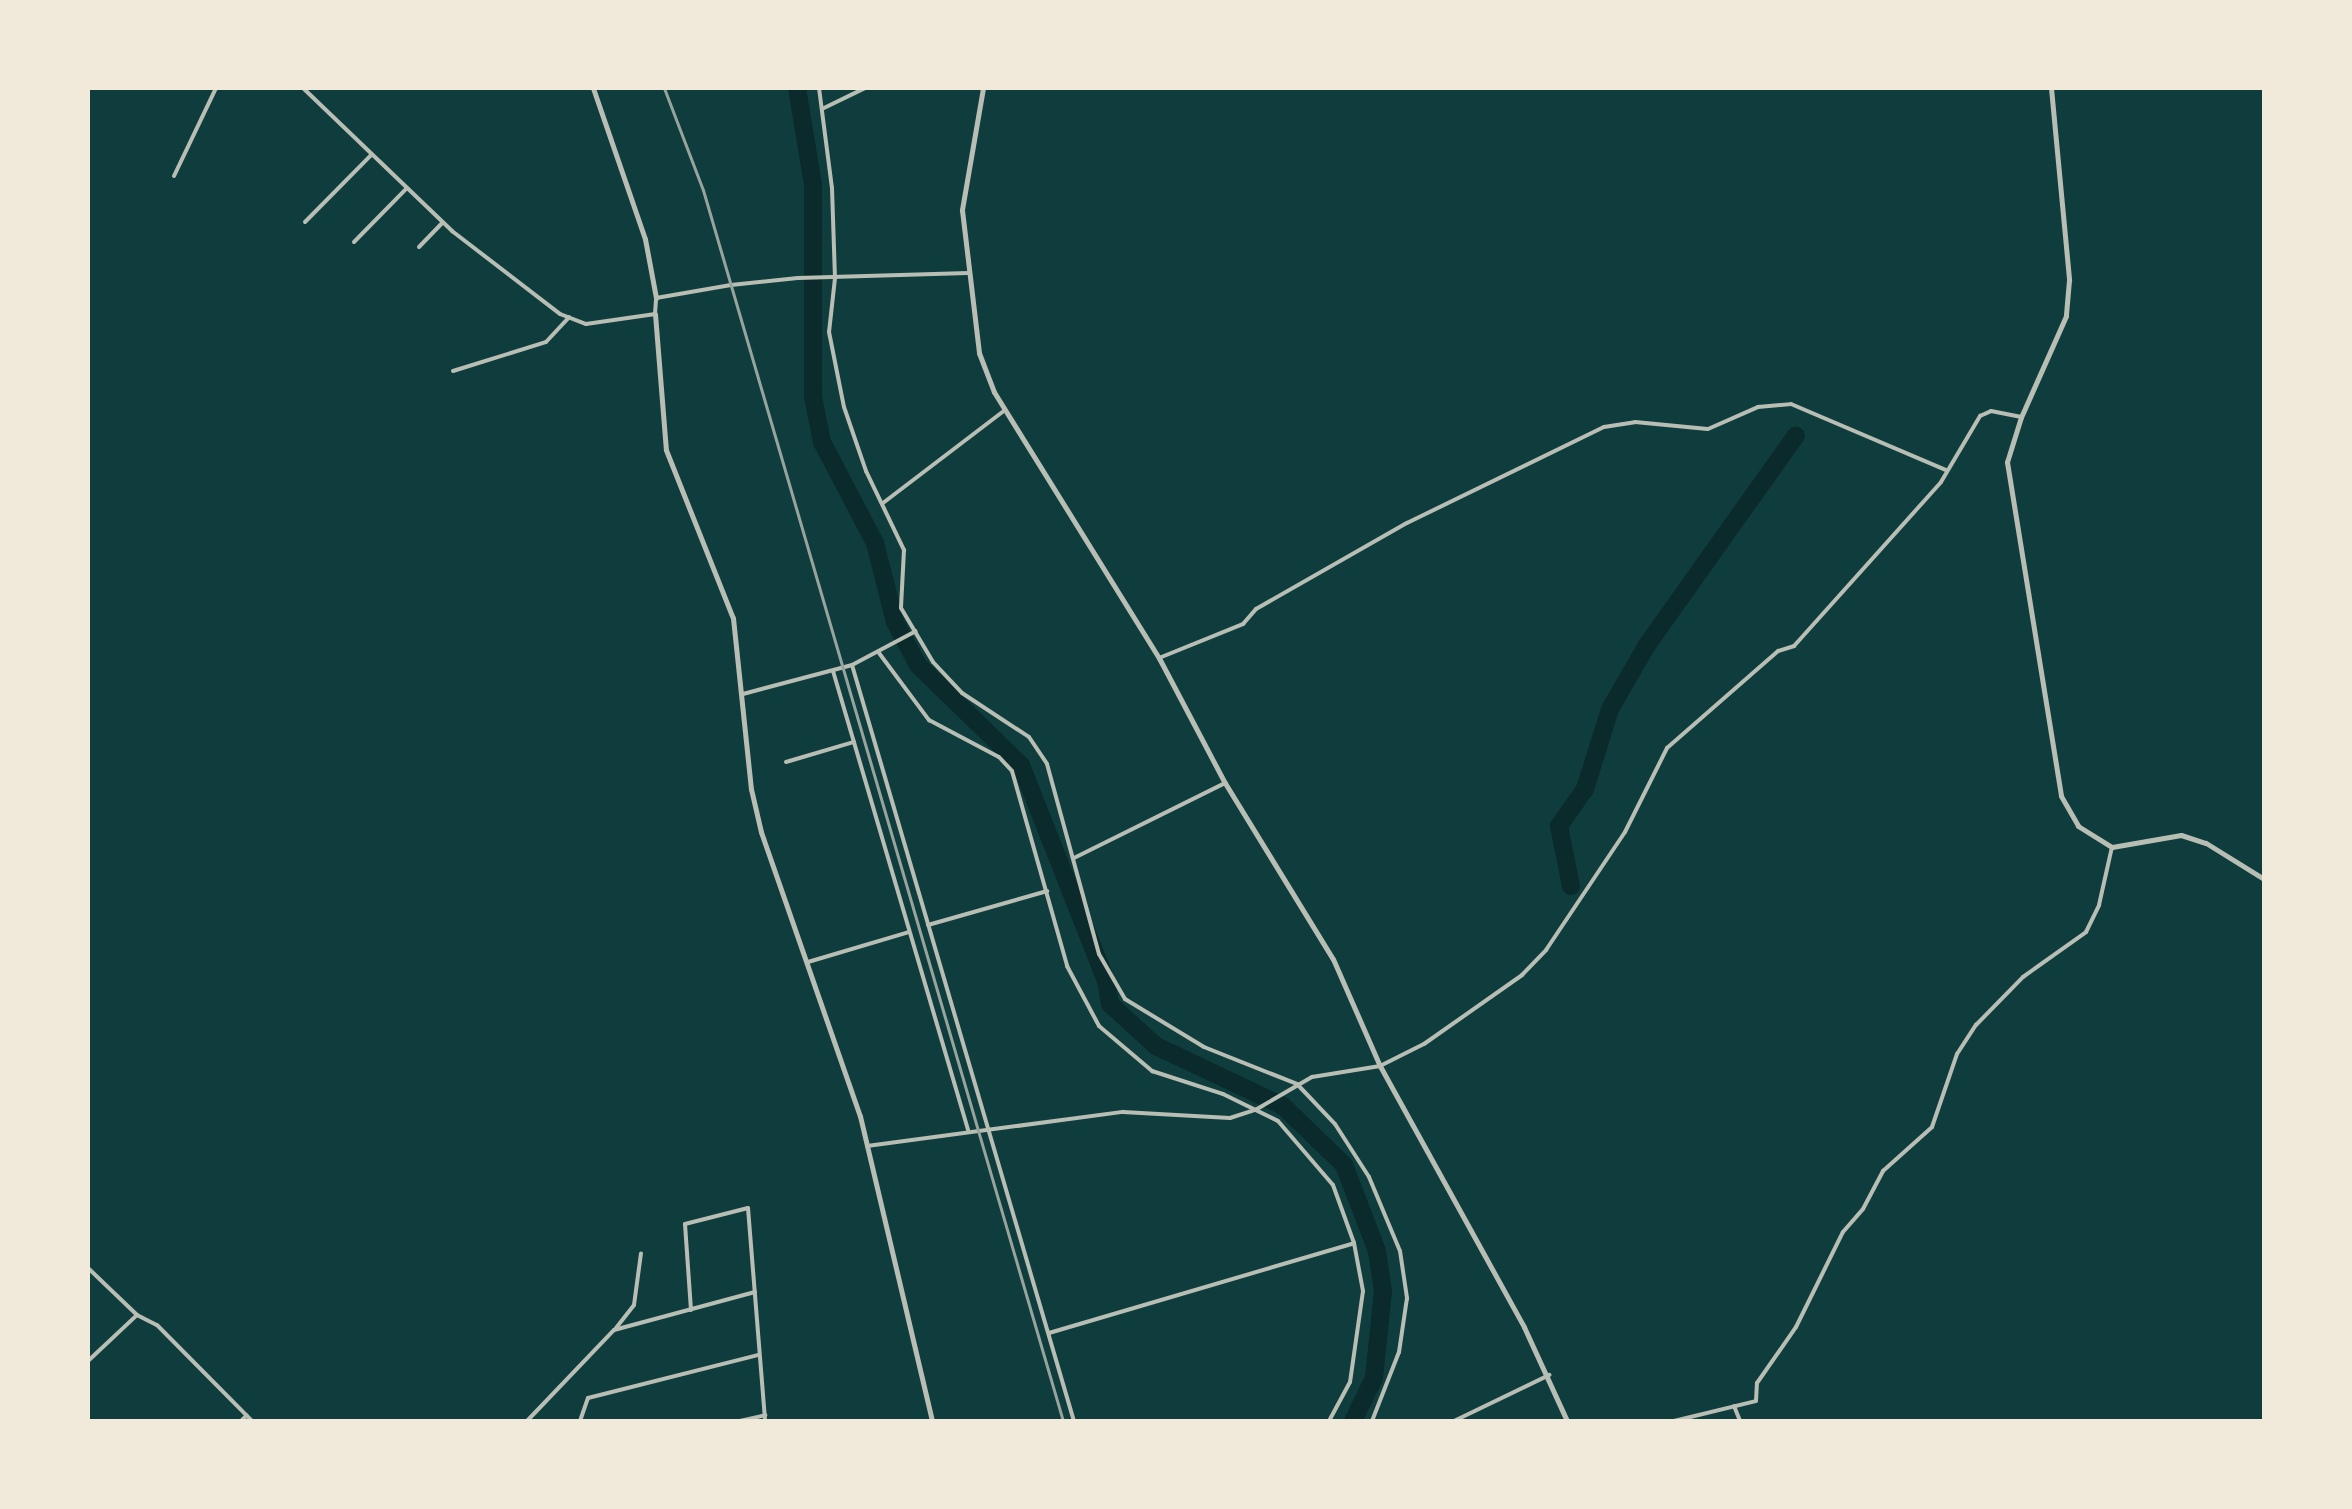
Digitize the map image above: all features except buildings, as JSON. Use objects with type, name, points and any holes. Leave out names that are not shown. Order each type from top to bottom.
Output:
[{"type":"street","points":[[174,176],[216,88]]},
{"type":"street","points":[[303,88],[442,223],[569,317],[609,325],[655,314]]},
{"type":"street","points":[[593,88],[645,239],[656,298],[663,440],[728,599],[743,694],[751,789],[761,832],[808,962],[867,1146],[932,1421]]},
{"type":"street","points":[[819,88],[824,108],[833,278],[829,332],[844,407],[904,550],[901,608],[933,662],[962,693],[1029,737],[1056,787],[1099,954],[1125,999],[1204,1047],[1297,1084],[1335,1124],[1369,1177],[1404,1269],[1407,1298],[1399,1352],[1372,1421]]},
{"type":"street","points":[[824,108],[865,88]]},
{"type":"street","points":[[983,88],[962,210],[979,353],[1006,410],[1159,658],[1225,783],[1333,959],[1380,1066],[1549,1375],[1567,1421]]},
{"type":"street","points":[[2051,88],[2067,304],[2021,417],[2007,462],[2008,486],[2061,796],[2078,826],[2112,847],[2181,835],[2206,843],[2264,879]]},
{"type":"street","points":[[305,222],[370,156]]},
{"type":"street","points":[[354,242],[406,189]]},
{"type":"street","points":[[419,247],[442,223]]},
{"type":"street","points":[[656,298],[798,278],[968,273]]},
{"type":"street","points":[[453,371],[546,342],[569,317]]},
{"type":"street","points":[[1159,658],[1243,624],[1256,609],[1407,523],[1604,427],[1635,422],[1708,429],[1758,407],[1791,404],[1946,470]]},
{"type":"street","points":[[883,503],[1006,410]]},
{"type":"street","points":[[867,1146],[968,1130],[1123,1112],[1203,1120],[1257,1109],[1297,1084],[1325,1072],[1380,1066],[1424,1044],[1522,975],[1557,935],[1567,912],[1602,868],[1667,748],[1778,651],[1794,646],[1941,482],[1980,416],[1991,411],[2021,417]]},
{"type":"street","points":[[743,694],[852,665],[916,631]]},
{"type":"street","points":[[879,653],[929,720],[999,757],[1012,771],[1067,966],[1099,1026],[1127,1055],[1152,1071],[1257,1109],[1278,1121],[1321,1166],[1354,1243],[1363,1291],[1350,1382],[1329,1421]]},
{"type":"street","points":[[852,665],[1074,1421]]},
{"type":"street","points":[[833,671],[968,1130]]},
{"type":"street","points":[[786,762],[854,742]]},
{"type":"street","points":[[1074,858],[1225,783]]},
{"type":"street","points":[[1674,1421],[1756,1401],[1757,1383],[1796,1327],[1843,1232],[1863,1209],[1883,1171],[1932,1127],[1957,1054],[1976,1025],[2023,977],[2086,932],[2099,905],[2112,847]]},
{"type":"street","points":[[928,925],[1047,891]]},
{"type":"street","points":[[808,962],[910,932]]},
{"type":"street","points":[[691,1310],[685,1224],[748,1208],[765,1418],[740,1421]]},
{"type":"street","points":[[1049,1333],[1354,1243]]},
{"type":"street","points":[[527,1421],[634,1305],[641,1253]]},
{"type":"street","points":[[88,1268],[137,1315],[157,1325],[252,1421]]},
{"type":"street","points":[[614,1330],[755,1292]]},
{"type":"street","points":[[88,1361],[137,1315]]},
{"type":"street","points":[[580,1421],[588,1398],[759,1355]]},
{"type":"street","points":[[1454,1421],[1549,1375]]},
{"type":"street","points":[[1734,1406],[1740,1421]]},
{"type":"street","points":[[241,1421],[247,1415]]},
{"type":"waterway","points":[[797,88],[813,185],[813,397],[822,442],[875,543],[895,622],[918,665],[1021,765],[1106,981],[1110,1004],[1156,1046],[1283,1106],[1344,1165],[1377,1251],[1383,1291],[1374,1378],[1353,1421]]},
{"type":"waterway","points":[[1571,886],[1559,826],[1585,789],[1610,709],[1647,645],[1796,435]]},
{"type":"railway","points":[[664,88],[703,190],[1063,1421]]}]
